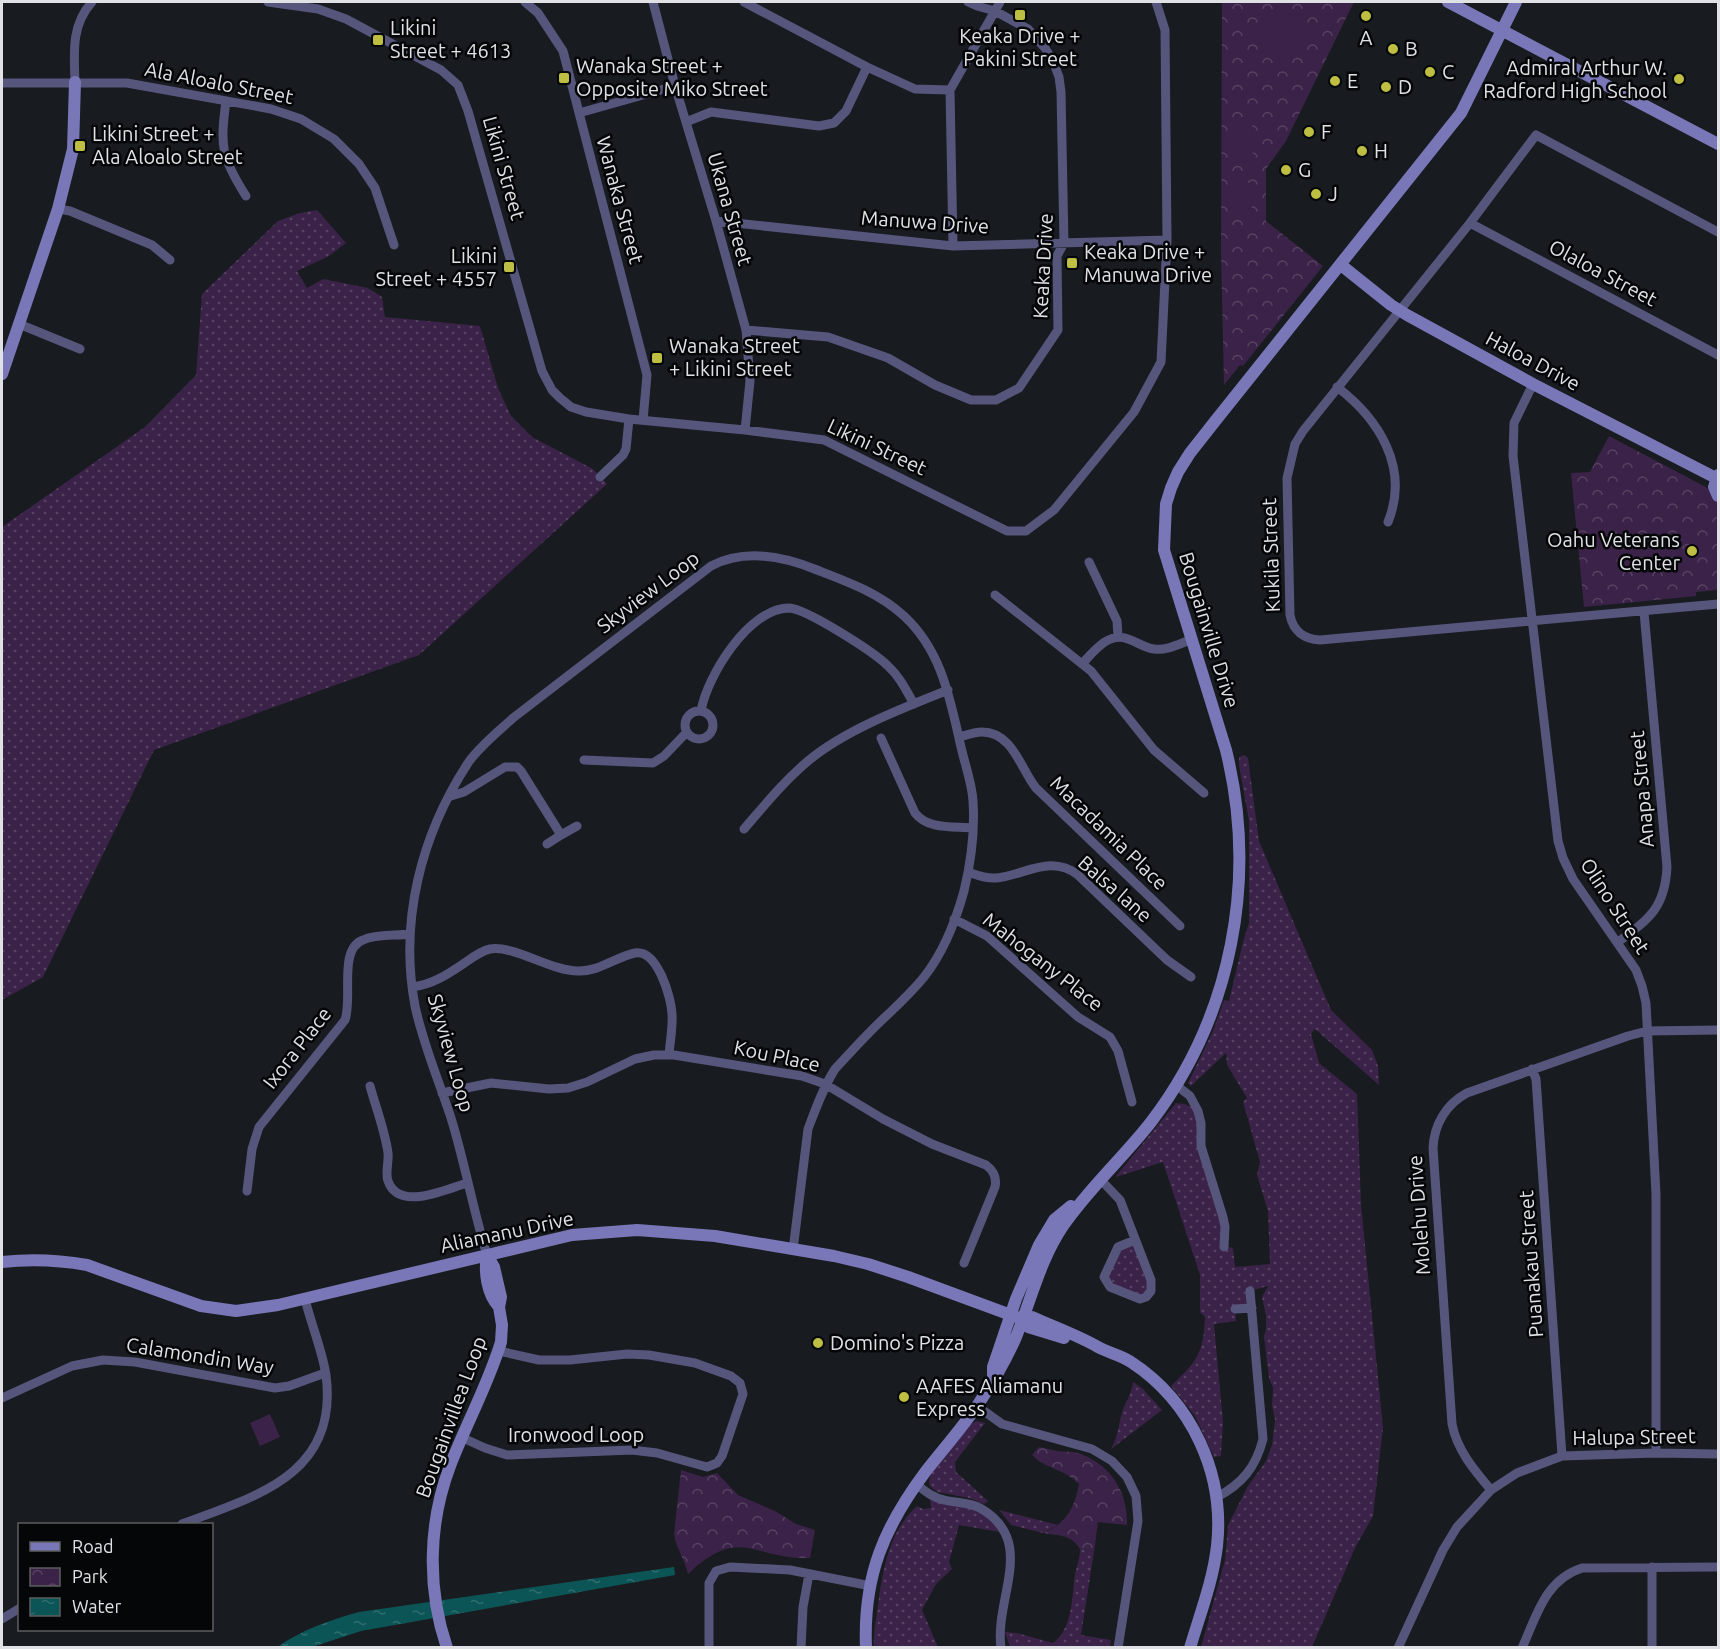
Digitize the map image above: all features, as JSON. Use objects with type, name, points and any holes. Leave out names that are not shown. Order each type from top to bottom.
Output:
[{"type":"street","points":[[2,374],[58,209],[73,148],[74,39],[84,11],[91,2]]},
{"type":"street","name":"Likini Street","points":[[268,2],[318,9],[346,19],[441,70],[458,85],[468,111],[546,379],[556,394],[571,407],[586,412],[629,419],[824,440],[1007,531],[1026,531],[1054,510],[1134,412],[1161,362],[1167,240],[1165,30],[1156,2]]},
{"type":"street","name":"Wanaka Street","points":[[525,2],[538,13],[563,51],[647,375],[643,420]]},
{"type":"street","name":"Ukana Street","points":[[653,2],[746,330],[750,381],[745,430]]},
{"type":"street","points":[[744,2],[867,67],[915,89],[950,90]]},
{"type":"street","name":"Keaka Drive","points":[[746,330],[828,337],[888,358],[935,385],[971,400],[996,400],[1018,388],[1058,330],[1057,256],[1064,243],[1059,77],[1053,61],[1037,37],[1028,29],[995,11],[968,2]]},
{"type":"street","points":[[952,246],[950,90],[1000,2]]},
{"type":"street","points":[[1448,2],[1719,144]]},
{"type":"street","name":"Bougainville Drive","points":[[977,1406],[993,1379],[993,1367],[1017,1317],[1016,1299],[1039,1245],[1054,1220],[1088,1193],[1146,1128],[1176,1085],[1207,1027],[1234,933],[1240,867],[1238,817],[1232,774],[1164,550],[1166,504],[1178,472],[1190,453],[1461,113],[1516,2]]},
{"type":"street","points":[[686,122],[711,112],[819,126],[834,123],[846,111],[867,67]]},
{"type":"street","name":"Ala Aloalo Street","points":[[2,83],[127,83],[271,109],[311,123],[334,139],[359,164],[375,188],[394,245]]},
{"type":"street","points":[[579,113],[675,86]]},
{"type":"street","points":[[226,101],[222,127],[223,149],[231,172],[246,196]]},
{"type":"street","name":"Kukila Street","points":[[1719,232],[1536,135],[1470,223],[1308,424],[1295,444],[1287,477],[1290,615],[1298,630],[1311,639],[1719,604]]},
{"type":"street","points":[[58,209],[70,211],[152,245],[170,260]]},
{"type":"street","name":"Manuwa Drive","points":[[716,221],[952,246],[1167,240]]},
{"type":"street","name":"Olaloa Street","points":[[1470,223],[1719,355]]},
{"type":"street","name":"Haloa Drive","points":[[1341,265],[1398,310],[1533,384],[1717,477]]},
{"type":"street","points":[[19,324],[80,349]]},
{"type":"street","name":"Olino Street","points":[[1533,384],[1514,423],[1512,446],[1560,850],[1573,879],[1636,970],[1646,1003],[1656,1194],[1656,1454]]},
{"type":"street","points":[[1337,387],[1369,417],[1379,431],[1388,451],[1395,481],[1394,508],[1388,522]]},
{"type":"street","points":[[600,477],[626,449],[629,419]]},
{"type":"street","points":[[1717,477],[1714,487],[1719,496]]},
{"type":"street","name":"Skyview Loop","points":[[486,1255],[452,1120],[420,1027],[413,987],[410,966],[410,934],[412,906],[422,860],[437,820],[469,762],[490,739],[513,718],[704,571],[736,556],[766,556],[808,566],[863,588],[878,596],[905,617],[927,643],[939,665],[948,690],[973,799],[973,828],[968,872],[954,919],[941,949],[925,976],[835,1069],[825,1084],[808,1129],[793,1250]]},
{"type":"street","points":[[1089,562],[1117,621],[1118,637]]},
{"type":"street","points":[[995,595],[1097,676],[1154,750],[1204,793]]},
{"type":"street","points":[[701,711],[706,693],[732,646],[743,634],[770,613],[787,609],[805,612],[880,659],[900,679],[914,704]]},
{"type":"street","name":"Anapa Street","points":[[1618,942],[1641,926],[1653,913],[1662,898],[1668,867],[1644,612]]},
{"type":"street","points":[[1082,664],[1099,645],[1118,637],[1128,638],[1155,650],[1166,649],[1190,640]]},
{"type":"street","points":[[744,829],[809,759],[845,736],[948,690]]},
{"type":"street","points":[[694,712],[707,713],[712,718],[714,724],[707,738],[700,740],[687,732],[685,725],[688,716],[694,712]]},
{"type":"street","points":[[584,760],[653,763],[662,758],[687,732]]},
{"type":"street","name":"Macadamia Place","points":[[959,737],[983,732],[1007,744],[1016,754],[1028,778],[1036,788],[1180,926]]},
{"type":"street","points":[[881,738],[920,820],[932,825],[973,828]]},
{"type":"street","points":[[451,796],[464,792],[505,767],[514,766],[521,771],[561,835]]},
{"type":"street","points":[[547,844],[577,826]]},
{"type":"street","name":"Balsa lane","points":[[968,872],[987,878],[996,878],[1043,865],[1052,864],[1066,868],[1078,875],[1167,960],[1191,977]]},
{"type":"street","name":"Mahogany Place","points":[[954,919],[987,936],[1078,1017],[1110,1037],[1117,1047],[1132,1102]]},
{"type":"street","name":"Ixora Place","points":[[247,1191],[252,1149],[259,1127],[267,1114],[345,1020],[348,1007],[348,960],[351,950],[364,939],[410,934]]},
{"type":"street","points":[[413,987],[437,981],[481,952],[492,949],[503,949],[555,967],[579,972],[634,953],[643,953],[654,961],[670,998],[672,1013],[669,1055]]},
{"type":"street","name":"Molehu Drive","points":[[1491,1490],[1464,1456],[1454,1436],[1452,1424],[1433,1140],[1438,1123],[1443,1114],[1460,1097],[1610,1041],[1647,1031],[1719,1030]]},
{"type":"street","name":"Kou Place","points":[[442,1093],[491,1083],[549,1089],[568,1088],[587,1082],[635,1059],[654,1055],[669,1055],[802,1076],[825,1084],[883,1119],[932,1144],[986,1165],[993,1171],[996,1179],[995,1187],[964,1263]]},
{"type":"street","name":"Puanakau Street","points":[[1532,1069],[1536,1079],[1562,1456]]},
{"type":"street","points":[[1176,1085],[1190,1096],[1198,1111],[1201,1123],[1201,1144],[1223,1217],[1224,1247]]},
{"type":"street","points":[[370,1086],[387,1148],[387,1179],[393,1190],[400,1195],[412,1198],[467,1183]]},
{"type":"street","points":[[1100,1179],[1120,1200],[1152,1285],[1149,1294],[1140,1299],[1111,1288],[1106,1284],[1104,1276],[1118,1247],[1135,1240]]},
{"type":"street","name":"Aliamanu Drive","points":[[2,1262],[27,1259],[87,1265],[190,1304],[223,1310],[258,1309],[572,1236],[637,1230],[715,1236],[834,1256],[868,1264],[1017,1317],[1032,1317],[1090,1341],[1129,1361],[1149,1375],[1177,1405],[1201,1442],[1214,1480],[1216,1497]]},
{"type":"street","name":"Bougainvillea Loop","points":[[447,1647],[434,1594],[433,1545],[442,1491],[499,1351],[502,1334],[499,1307],[501,1297],[494,1267],[486,1255]]},
{"type":"street","points":[[1190,1647],[1213,1568],[1217,1546],[1216,1497],[1239,1483],[1251,1470],[1263,1439],[1250,1291]]},
{"type":"street","points":[[184,1523],[262,1492],[285,1479],[311,1450],[325,1420],[327,1399],[325,1372],[305,1299]]},
{"type":"street","points":[[1235,1309],[1252,1308]]},
{"type":"street","name":"Ironwood Loop","points":[[462,1438],[507,1455],[632,1449],[657,1453],[707,1467],[717,1463],[722,1456],[743,1394],[738,1381],[731,1376],[682,1360],[627,1354],[570,1360],[539,1360],[499,1351]]},
{"type":"street","name":"Calamondin Way","points":[[2,1398],[72,1366],[104,1360],[135,1362],[275,1388],[289,1386],[325,1372]]},
{"type":"street","points":[[866,1647],[866,1624],[874,1566],[884,1537],[916,1484],[977,1406],[1002,1424],[1092,1449],[1112,1461],[1127,1477],[1136,1496],[1138,1521],[1119,1647]]},
{"type":"street","name":"Halupa Street","points":[[1398,1647],[1450,1537],[1468,1512],[1491,1490],[1517,1473],[1562,1456],[1719,1454]]},
{"type":"street","points":[[916,1484],[936,1498],[977,1506],[999,1522],[1006,1533],[1011,1557],[1000,1629],[1001,1647]]},
{"type":"street","points":[[709,1647],[709,1586],[718,1570],[730,1567],[781,1569],[871,1586]]},
{"type":"street","points":[[1652,1567],[1652,1647]]},
{"type":"street","points":[[1522,1647],[1548,1592],[1563,1576],[1582,1568],[1719,1567]]},
{"type":"street","points":[[801,1647],[803,1607],[809,1574]]},
{"type":"street","points":[[2,1619],[18,1609]]},
{"type":"green space","points":[[1222,2],[1354,2],[1286,141],[1266,169],[1266,221],[1323,266],[1243,366],[1240,365],[1224,385],[1221,251]]},
{"type":"green space","points":[[1285,5],[1312,31],[1312,38],[1285,65],[1264,53],[1259,34],[1266,16],[1274,9]]},
{"type":"green space","points":[[1228,124],[1252,124],[1253,165],[1228,165]]},
{"type":"green space","points":[[1229,183],[1251,183],[1252,219],[1229,219]]},
{"type":"green space","points":[[317,210],[346,243],[329,256],[297,271],[307,288],[323,279],[368,288],[382,297],[385,317],[480,326],[498,388],[511,416],[532,437],[593,469],[607,484],[419,655],[154,750],[43,977],[2,1000],[2,527],[145,427],[196,375],[202,294],[278,221]]},
{"type":"green space","points":[[1609,436],[1706,487],[1718,503],[1718,592],[1717,590],[1696,592],[1696,596],[1584,607],[1571,473],[1590,472]]},
{"type":"green space","points":[[1614,532],[1617,567],[1596,568],[1593,534]]},
{"type":"green space","points":[[1244,755],[1248,758],[1259,841],[1331,1010],[1372,1050],[1378,1066],[1379,1085],[1315,1029],[1311,1034],[1319,1063],[1357,1094],[1361,1204],[1383,1428],[1373,1516],[1355,1548],[1312,1647],[1201,1647],[1225,1560],[1228,1525],[1248,1486],[1266,1461],[1272,1445],[1275,1420],[1272,1405],[1273,1388],[1269,1378],[1264,1337],[1266,1316],[1262,1297],[1268,1286],[1250,1291],[1252,1308],[1235,1309],[1236,1321],[1214,1324],[1223,1422],[1221,1456],[1214,1457],[1195,1416],[1171,1386],[1197,1356],[1203,1340],[1205,1317],[1200,1312],[1200,1275],[1163,1162],[1116,1177],[1176,1103],[1185,1104],[1198,1111],[1200,1137],[1223,1217],[1224,1246],[1233,1248],[1235,1267],[1270,1264],[1268,1211],[1257,1175],[1260,1162],[1243,1102],[1247,1098],[1227,1065],[1226,1053],[1191,1086],[1188,1083],[1213,1031],[1224,1000],[1229,1001],[1249,923],[1249,821],[1239,765],[1239,757]]},
{"type":"green space","points":[[1135,1240],[1151,1280],[1144,1298],[1106,1284],[1115,1251]]},
{"type":"green space","points":[[1133,1382],[1142,1388],[1162,1410],[1111,1449],[1123,1409]]},
{"type":"green space","points":[[270,1414],[280,1437],[260,1446],[250,1423]]},
{"type":"green space","points":[[976,1421],[985,1423],[955,1462],[956,1472],[988,1501],[984,1504],[969,1498],[937,1492],[929,1482],[931,1473],[971,1424]]},
{"type":"green space","points":[[1039,1447],[1078,1453],[1092,1459],[1116,1482],[1125,1502],[1127,1525],[1098,1522],[1094,1552],[1080,1549],[1068,1538],[1043,1533],[1058,1525],[1068,1514],[1079,1484],[1067,1475],[1043,1464],[1032,1455]]},
{"type":"green space","points":[[681,1470],[703,1477],[717,1473],[738,1495],[775,1511],[796,1524],[815,1530],[810,1558],[735,1547],[706,1559],[688,1574],[674,1534]]},
{"type":"green space","points":[[932,1495],[977,1506],[1006,1533],[959,1525],[949,1562],[952,1569],[936,1584],[922,1610],[938,1647],[874,1648],[880,1591],[889,1551],[907,1516],[917,1506],[923,1509],[931,1508]]},
{"type":"green space","points":[[999,1510],[1058,1525],[1043,1533],[1011,1525]]},
{"type":"green space","points":[[1080,1549],[1094,1552],[1081,1635],[1111,1640],[1110,1647],[1010,1647],[1005,1632],[1053,1643],[1064,1631],[1070,1615]]},
{"type":"water","points":[[674,1567],[675,1575],[361,1631],[312,1647],[276,1648],[316,1626],[359,1612]]},
{"type":"place","name":"Keaka Drive + Pakini Street","points":[[1020,15]]},
{"type":"place","name":"A","points":[[1366,16]]},
{"type":"place","name":"Likini Street + 4613","points":[[378,40]]},
{"type":"place","name":"B","points":[[1393,49]]},
{"type":"place","name":"C","points":[[1430,72]]},
{"type":"place","name":"Wanaka Street + Opposite Miko Street","points":[[564,78]]},
{"type":"place","name":"Admiral Arthur W. Radford High School","points":[[1679,79]]},
{"type":"place","name":"E","points":[[1335,81]]},
{"type":"place","name":"D","points":[[1386,87]]},
{"type":"place","name":"F","points":[[1309,132]]},
{"type":"place","name":"Likini Street + Ala Aloalo Street","points":[[80,146]]},
{"type":"place","name":"H","points":[[1362,151]]},
{"type":"place","name":"G","points":[[1286,170]]},
{"type":"place","name":"J","points":[[1316,194]]},
{"type":"place","name":"Keaka Drive + Manuwa Drive","points":[[1072,263]]},
{"type":"place","name":"Likini Street + 4557","points":[[509,267]]},
{"type":"place","name":"Wanaka Street + Likini Street","points":[[657,358]]},
{"type":"place","name":"Oahu Veterans Center","points":[[1692,551]]},
{"type":"place","name":"Domino's Pizza","points":[[818,1343]]},
{"type":"place","name":"AAFES Aliamanu Express","points":[[904,1397]]}]
